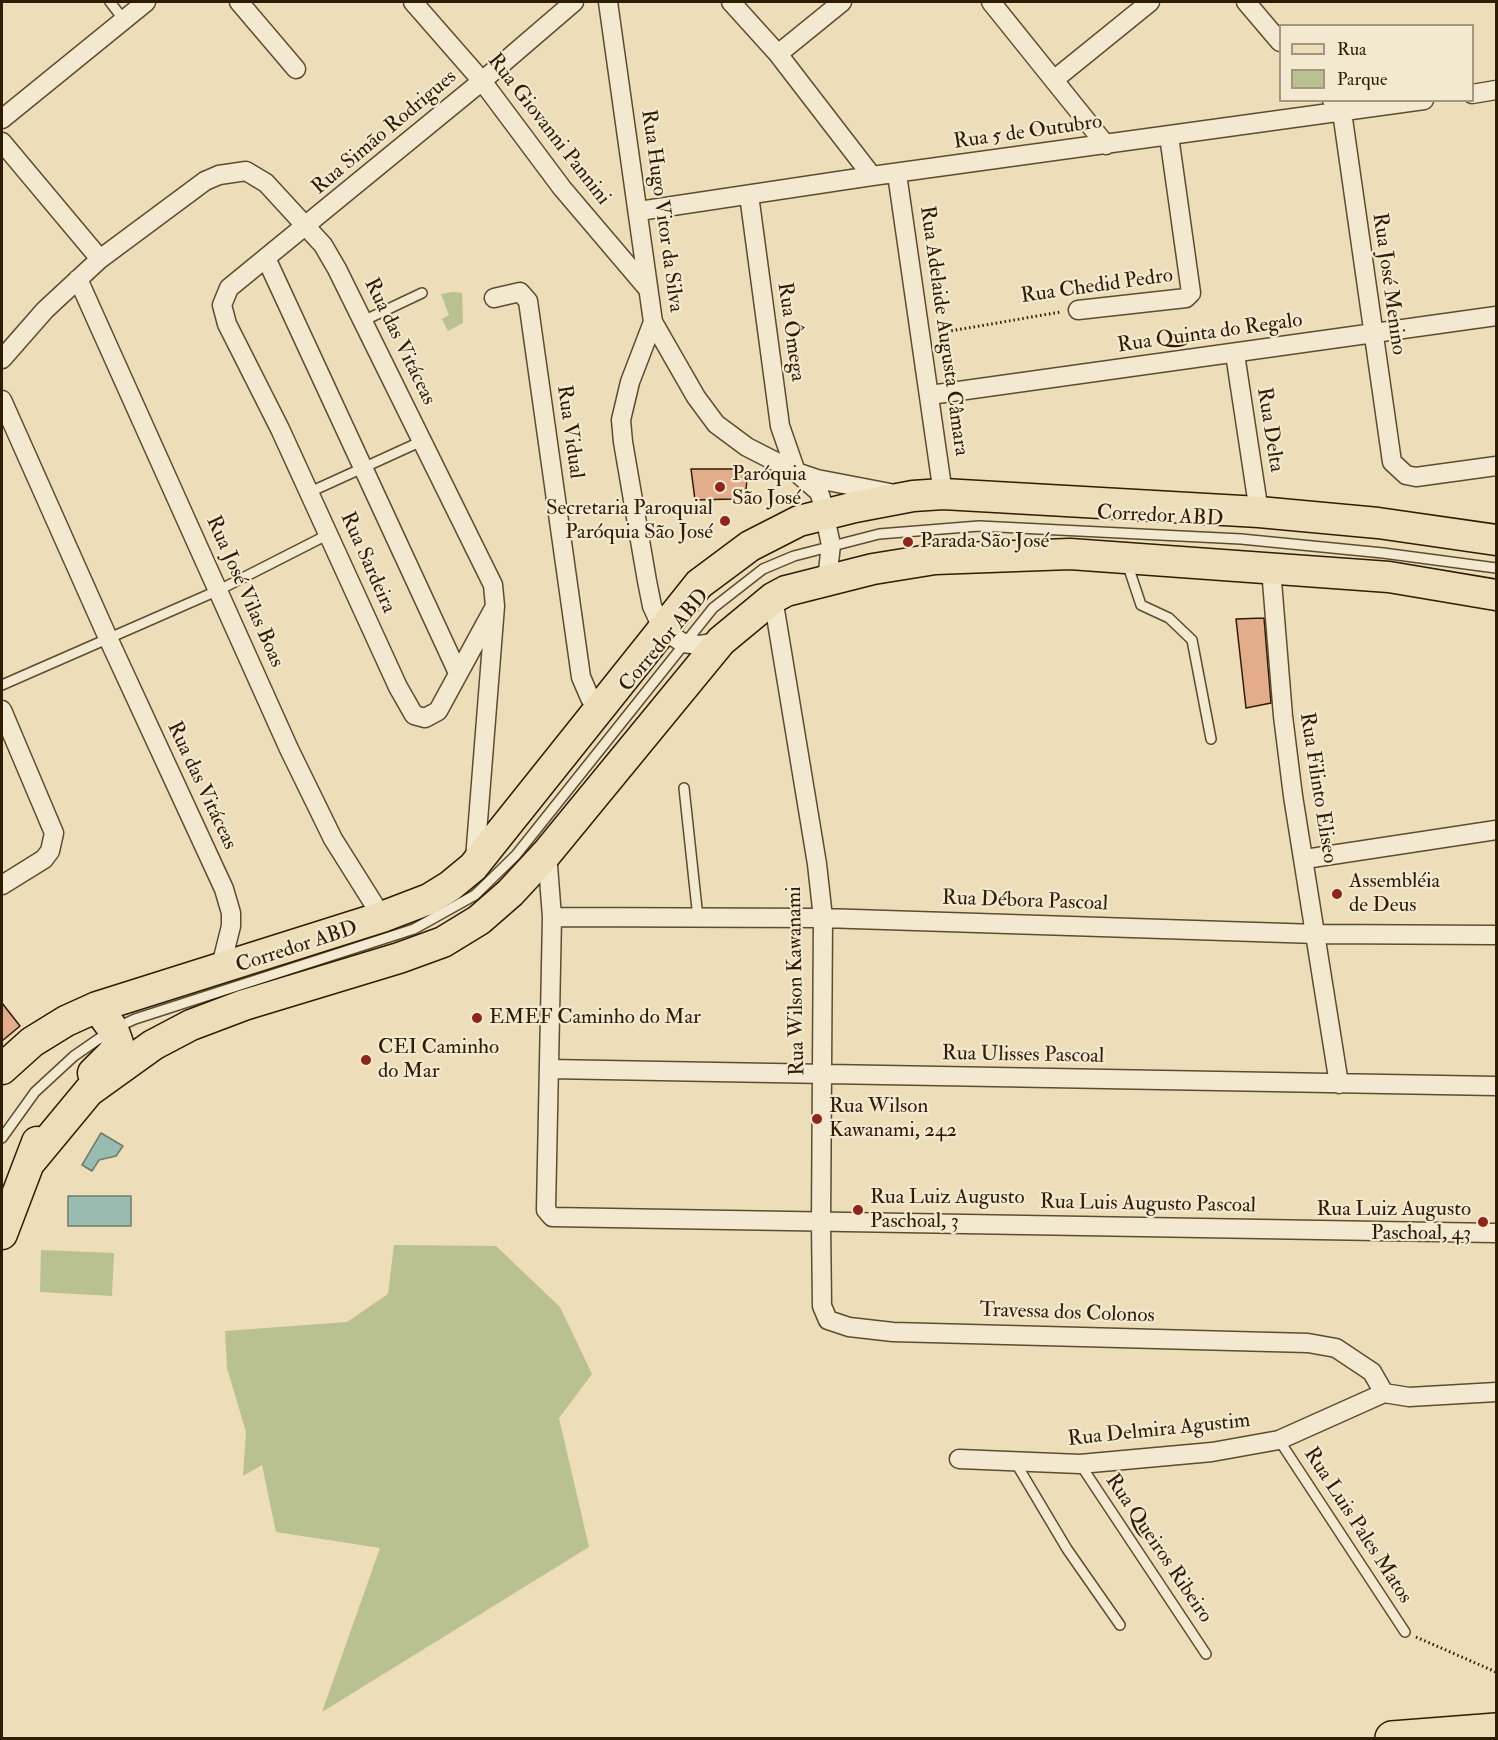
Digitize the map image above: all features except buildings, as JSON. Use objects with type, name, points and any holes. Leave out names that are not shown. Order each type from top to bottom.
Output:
[{"type":"highway","points":[[1392,1738],[1497,1730]]},
{"type":"main road","points":[[2,1069],[32,1042],[66,1022],[105,1018],[221,966],[382,917],[429,899],[473,867],[601,708],[672,635],[699,584],[750,546],[800,521],[825,513],[913,496],[943,494],[1259,512],[1378,523],[1497,540]]},
{"type":"main road","points":[[31,1161],[89,1090],[153,1045],[191,1025],[244,1005],[399,958],[443,942],[479,920],[547,853],[721,641],[773,598],[786,591],[827,579],[935,559],[1070,554],[1389,577],[1497,595]]},
{"type":"main road","points":[[4,1220],[40,1137],[56,1112],[115,1050],[118,1043],[105,1018]]},
{"type":"street","points":[[2,119],[146,2]]},
{"type":"street","points":[[239,2],[296,69]]},
{"type":"street","name":"Rua Giovanni Pannini","points":[[413,2],[482,81],[562,188],[646,288]]},
{"type":"street","name":"Rua Simão Rodrigues","points":[[223,297],[229,288],[306,227],[574,2]]},
{"type":"street","name":"Rua Hugo Vitor da Silva","points":[[608,2],[639,211],[646,288],[652,322],[696,397],[716,424],[747,447],[796,472],[838,484],[913,496]]},
{"type":"street","points":[[731,2],[778,54],[872,176]]},
{"type":"street","points":[[778,54],[842,2]]},
{"type":"street","points":[[991,2],[1106,145]]},
{"type":"street","points":[[1055,79],[1150,2]]},
{"type":"street","points":[[1246,2],[1279,40]]},
{"type":"street","points":[[1474,94],[1497,90]]},
{"type":"street","name":"Rua 5 de Outubro","points":[[639,211],[872,176],[1169,136],[1337,106],[1395,102]]},
{"type":"street","name":"Rua José Menino","points":[[1337,106],[1392,462],[1406,475],[1416,477],[1497,466]]},
{"type":"street","name":"Rua Chedid Pedro","points":[[1078,310],[1186,298],[1191,293],[1169,136]]},
{"type":"street","points":[[2,142],[100,259]]},
{"type":"street","name":"Rua das Vitáceas","points":[[2,359],[45,310],[100,259],[205,181],[239,171],[256,174],[323,244],[365,320],[493,585],[495,606],[478,837],[473,867]]},
{"type":"street","name":"Rua Adelaide Augusta Câmara","points":[[897,174],[943,494]]},
{"type":"street","name":"Rua Ômega","points":[[749,195],[780,426],[796,472]]},
{"type":"street","points":[[266,258],[458,674]]},
{"type":"street","name":"Rua José Vilas Boas","points":[[78,279],[289,749],[333,839],[382,917]]},
{"type":"street","name":"Rua Vidual","points":[[494,298],[520,292],[528,301],[581,677],[590,698],[601,708]]},
{"type":"street","name":"Rua Sardeira","points":[[223,297],[223,314],[226,324],[310,492],[398,687],[414,715],[425,718],[435,715],[495,606]]},
{"type":"street","name":"Rua Quinta do Regalo","points":[[930,395],[1497,316]]},
{"type":"street","points":[[652,322],[630,382],[621,420],[652,606],[672,635],[700,645],[721,641]]},
{"type":"street","name":"Rua Delta","points":[[1235,354],[1259,512]]},
{"type":"street","name":"Rua das Vitáceas","points":[[2,400],[108,638],[224,888],[231,914],[231,926],[221,966]]},
{"type":"street","name":"Rua Hugo Vitor da Silva","points":[[796,472],[819,492],[831,545],[827,579]]},
{"type":"street","name":"Rua Filinto Eliseo","points":[[1270,569],[1283,716],[1293,796],[1317,934],[1339,1084]]},
{"type":"street","name":"Rua Wilson Kawanami","points":[[773,598],[817,864],[822,918],[821,1223]]},
{"type":"street","points":[[2,710],[54,833],[51,852],[44,859],[2,885]]},
{"type":"street","points":[[1305,859],[1497,830]]},
{"type":"street","points":[[547,853],[552,916],[549,1069]]},
{"type":"street","points":[[520,882],[549,888]]},
{"type":"street","name":"Rua Débora Pascoal","points":[[552,916],[822,918],[1317,934],[1497,935]]},
{"type":"street","name":"Rua Ulisses Pascoal","points":[[549,1069],[1497,1086]]},
{"type":"street","name":"Rua Luis Augusto Pascoal","points":[[549,1069],[548,1214],[558,1219],[1497,1233]]},
{"type":"street","name":"Travessa dos Colonos","points":[[821,1223],[822,1306],[828,1320],[834,1323],[893,1332],[1308,1343],[1336,1348],[1372,1372],[1384,1393]]},
{"type":"street","name":"Rua Delmira Agustim","points":[[959,1459],[1080,1464],[1212,1452],[1279,1440],[1384,1393],[1427,1396],[1496,1389]]},
{"type":"lane","points":[[110,2],[124,20]]},
{"type":"lane","points":[[365,320],[422,293]]},
{"type":"lane","points":[[310,492],[422,441]]},
{"type":"lane","name":"Corredor ABD","points":[[2,1138],[35,1092],[74,1056],[105,1018],[135,1019],[414,929],[475,896],[516,855],[672,635],[763,569],[794,556],[831,545],[908,531],[1012,527],[1241,539],[1497,568]]},
{"type":"lane","points":[[2,685],[219,590],[329,534]]},
{"type":"lane","points":[[1126,558],[1141,605],[1169,618],[1192,640],[1211,739]]},
{"type":"lane","points":[[684,788],[698,918]]},
{"type":"lane","name":"Rua Luis Pales Matos","points":[[1279,1440],[1405,1632]]},
{"type":"lane","points":[[1014,1460],[1067,1549],[1120,1625]]},
{"type":"lane","name":"Rua Queiros Ribeiro","points":[[1080,1464],[1206,1654]]},
{"type":"path","name":"Rua Chedid Pedro","points":[[922,336],[1078,310]]},
{"type":"path","points":[[1405,1632],[1497,1672]]},
{"type":"green space","points":[[462,293],[463,323],[448,331],[442,319],[449,315],[441,294]]},
{"type":"green space","points":[[394,1245],[496,1246],[560,1307],[592,1374],[559,1418],[589,1547],[322,1712],[380,1548],[276,1532],[262,1465],[243,1476],[246,1432],[227,1368],[225,1331],[347,1322],[388,1294]]},
{"type":"green space","points":[[41,1250],[114,1253],[112,1296],[40,1292]]},
{"type":"water","points":[[101,1133],[123,1146],[116,1156],[99,1160],[92,1171],[82,1165]]},
{"type":"water","points":[[68,1196],[131,1196],[131,1226],[68,1226]]},
{"type":"place","name":"Paróquia São José","points":[[720,487]]},
{"type":"place","name":"Secretaria Paroquial Paróquia São José","points":[[725,521]]},
{"type":"place","name":"Parada São José","points":[[908,542]]},
{"type":"place","name":"Assembléia de Deus","points":[[1337,894]]},
{"type":"place","name":"EMEF Caminho do Mar","points":[[477,1018]]},
{"type":"place","name":"CEI Caminho do Mar","points":[[366,1060]]},
{"type":"place","name":"Rua Wilson Kawanami, 242","points":[[817,1119]]},
{"type":"place","name":"Rua Luiz Augusto Paschoal, 3","points":[[858,1210]]},
{"type":"place","name":"Rua Luiz Augusto Paschoal, 43","points":[[1483,1222]]}]
